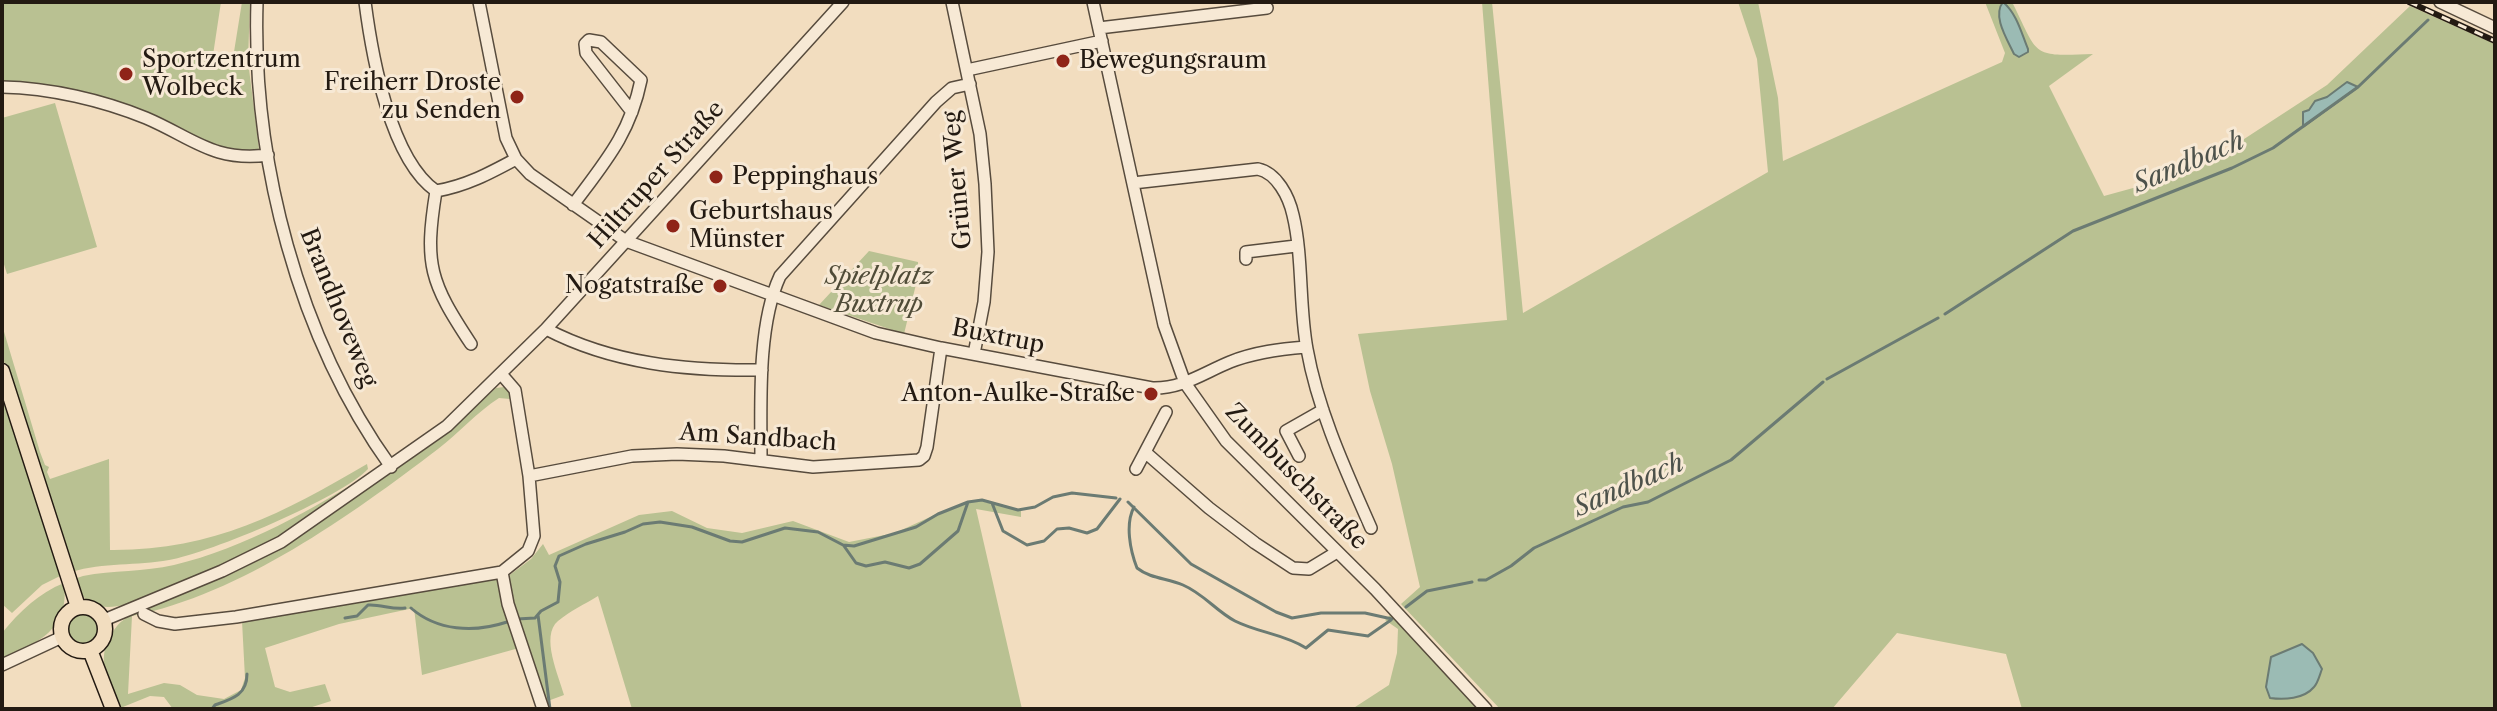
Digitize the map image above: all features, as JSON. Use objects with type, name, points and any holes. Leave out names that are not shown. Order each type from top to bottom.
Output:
[{"type":"main road","points":[[2,371],[78,607]]},
{"type":"main road","points":[[78,607],[93,609],[104,620],[104,637],[90,650],[75,650],[62,637],[65,615],[78,607]]},
{"type":"main road","points":[[90,650],[113,709]]},
{"type":"street","name":"Brandhoveweg","points":[[257,2],[256,55],[268,155],[282,225],[301,287],[329,356],[359,417],[391,467]]},
{"type":"street","points":[[365,2],[375,63],[399,137],[412,166],[424,182],[436,191]]},
{"type":"street","points":[[436,191],[477,180],[516,159],[506,138],[479,2]]},
{"type":"street","name":"Hiltruper Straße","points":[[104,620],[253,557],[281,542],[437,434],[502,375],[546,329],[843,2]]},
{"type":"street","name":"Grüner Weg","points":[[952,2],[980,134],[985,184],[988,252],[984,302],[974,354]]},
{"type":"street","name":"Zumbuschstraße","points":[[1093,2],[1164,325],[1185,383],[1226,441],[1395,609],[1486,709]]},
{"type":"street","points":[[2440,2],[2495,28]]},
{"type":"street","points":[[1099,28],[1267,8]]},
{"type":"street","points":[[573,205],[622,137],[632,112],[641,80],[601,42],[589,40],[585,44],[586,53],[632,112]]},
{"type":"street","points":[[967,70],[1102,41]]},
{"type":"street","points":[[761,460],[762,370],[771,294],[780,276],[936,102],[952,88],[970,84]]},
{"type":"street","points":[[2,87],[100,103],[146,118],[221,155],[247,158],[268,155]]},
{"type":"street","name":"Buxtrup","points":[[516,159],[530,174],[626,241],[876,333],[1152,388],[1185,383]]},
{"type":"street","points":[[1133,183],[1247,170],[1271,174],[1288,201],[1293,216],[1306,347],[1323,410],[1352,492],[1371,528]]},
{"type":"street","points":[[436,191],[429,235],[431,263],[446,305],[471,344]]},
{"type":"street","points":[[1246,259],[1246,252],[1296,246]]},
{"type":"street","points":[[546,329],[568,340],[623,358],[689,369],[762,370]]},
{"type":"street","points":[[1185,383],[1231,362],[1260,353],[1306,347]]},
{"type":"street","name":"Am Sandbach","points":[[529,476],[632,456],[677,454],[813,467],[919,460],[927,447],[941,348]]},
{"type":"street","points":[[144,614],[175,624],[236,617],[502,572],[528,551],[534,536],[529,476],[515,390],[502,375]]},
{"type":"street","points":[[1299,456],[1286,431],[1323,410]]},
{"type":"street","points":[[1136,469],[1166,412]]},
{"type":"street","points":[[1145,452],[1209,508],[1282,562],[1301,570],[1321,564],[1337,552]]},
{"type":"street","points":[[502,572],[508,604],[543,709]]},
{"type":"street","points":[[2,665],[62,637]]},
{"type":"green space","name":"Sportzentrum Wolbeck","points":[[2,2],[221,2],[213,55],[233,58],[242,2],[250,2],[248,61],[259,149],[256,152],[220,149],[100,103],[2,88]]},
{"type":"green space","points":[[1482,2],[1492,2],[1523,313],[1768,172],[1757,59],[1738,2],[1758,2],[1778,98],[1783,161],[2002,62],[2005,53],[1985,2],[2012,2],[2027,33],[2039,49],[2057,55],[2093,54],[2049,86],[2104,196],[2195,171],[2327,85],[2410,6],[2495,44],[2495,709],[2022,709],[2006,654],[1897,633],[1832,709],[1500,709],[1401,604],[1420,587],[1358,334],[1507,320]]},
{"type":"green space","points":[[55,103],[97,247],[7,274],[2,258],[2,118]]},
{"type":"green space","name":"Spielplatz Buxtrup","points":[[869,251],[918,262],[918,276],[904,334],[819,305]]},
{"type":"green space","points":[[2,325],[40,452],[45,465],[49,467],[47,472],[50,479],[109,459],[110,550],[147,549],[213,536],[305,499],[367,464],[368,469],[304,509],[214,547],[169,560],[72,572],[2,355]]},
{"type":"green space","points":[[504,387],[512,392],[515,418],[510,399],[499,398],[404,475],[293,549],[213,590],[132,616],[128,694],[164,683],[180,685],[197,695],[224,699],[241,690],[245,678],[242,621],[497,577],[503,605],[507,577],[531,559],[543,544],[549,555],[639,515],[672,511],[707,528],[742,533],[793,521],[849,542],[895,533],[941,512],[982,499],[1021,510],[1021,517],[976,509],[1022,709],[632,709],[598,596],[563,617],[553,628],[552,656],[564,695],[545,702],[519,648],[422,675],[414,608],[339,624],[265,648],[275,687],[290,692],[325,684],[331,701],[306,709],[173,709],[164,697],[150,696],[118,709],[104,667],[105,647],[117,626],[130,614],[299,535],[438,439],[496,388]]},
{"type":"green space","points":[[2,394],[60,576],[42,585],[12,613],[2,604]]},
{"type":"green space","points":[[374,471],[280,537],[248,554],[130,604],[111,607],[95,605],[83,596],[74,579],[151,569],[200,558],[252,538],[303,513]]},
{"type":"green space","points":[[64,583],[65,599],[57,623],[39,640],[2,660],[2,633],[30,604]]},
{"type":"green space","points":[[83,611],[95,616],[100,628],[95,640],[83,645],[71,640],[66,628],[71,616]]},
{"type":"green space","points":[[1391,614],[1481,709],[1352,709],[1389,685],[1397,653],[1398,629],[1385,620]]},
{"type":"water","points":[[2003,2],[2015,18],[2028,49],[2019,57],[2014,54],[2002,28],[1999,14]]},
{"type":"water","points":[[2347,82],[2358,87],[2303,127],[2303,112]]},
{"type":"water","points":[[2302,644],[2313,653],[2322,669],[2317,683],[2299,696],[2270,698],[2266,687],[2271,657]]},
{"type":"waterway","name":"Sandbach","points":[[1945,314],[2073,231],[2232,168],[2273,148],[2358,87],[2428,20]]},
{"type":"waterway","name":"Sandbach","points":[[1827,379],[1938,318]]},
{"type":"waterway","name":"Sandbach","points":[[1479,580],[1486,580],[1511,566],[1534,548],[1623,507],[1648,502],[1731,460],[1823,382]]},
{"type":"waterway","name":"Sandbach","points":[[517,619],[535,618],[558,602],[560,582],[555,566],[559,556],[643,524],[660,522],[692,527],[730,541],[742,542],[785,528],[818,532],[843,545],[854,546],[916,527],[968,502],[982,500],[1018,510],[1072,493],[1116,498]]},
{"type":"waterway","name":"Sandbach","points":[[992,503],[1003,531],[1027,545],[1044,541],[1057,529],[1069,528],[1087,533],[1097,529],[1120,499]]},
{"type":"waterway","name":"Sandbach","points":[[844,546],[856,563],[866,566],[885,562],[909,568],[920,564],[958,531],[968,502]]},
{"type":"waterway","name":"Sandbach","points":[[1128,502],[1191,564],[1276,612],[1292,618],[1321,613],[1365,613],[1392,619]]},
{"type":"waterway","name":"Sandbach","points":[[1134,507],[1130,537],[1137,568],[1190,589],[1244,625],[1306,648],[1328,630],[1368,636],[1391,620]]},
{"type":"waterway","name":"Sandbach","points":[[1406,607],[1427,591],[1472,582]]},
{"type":"waterway","name":"Sandbach","points":[[345,618],[357,616],[368,605],[405,608]]},
{"type":"waterway","name":"Sandbach","points":[[411,608],[432,621],[456,628],[482,628],[507,622]]},
{"type":"waterway","points":[[538,615],[550,709]]},
{"type":"waterway","name":"Sandbach","points":[[212,709],[241,691],[247,674]]},
{"type":"railway","points":[[2409,2],[2495,41]]},
{"type":"place","name":"Bewegungsraum","points":[[1063,61]]},
{"type":"place","name":"Sportzentrum Wolbeck","points":[[126,74]]},
{"type":"place","name":"Freiherr Droste zu Senden","points":[[517,97]]},
{"type":"place","name":"Peppinghaus","points":[[716,177]]},
{"type":"place","name":"Geburtshaus Münster","points":[[673,226]]},
{"type":"place","name":"Nogatstraße","points":[[720,286]]},
{"type":"place","name":"Anton-Aulke-Straße","points":[[1151,394]]}]
